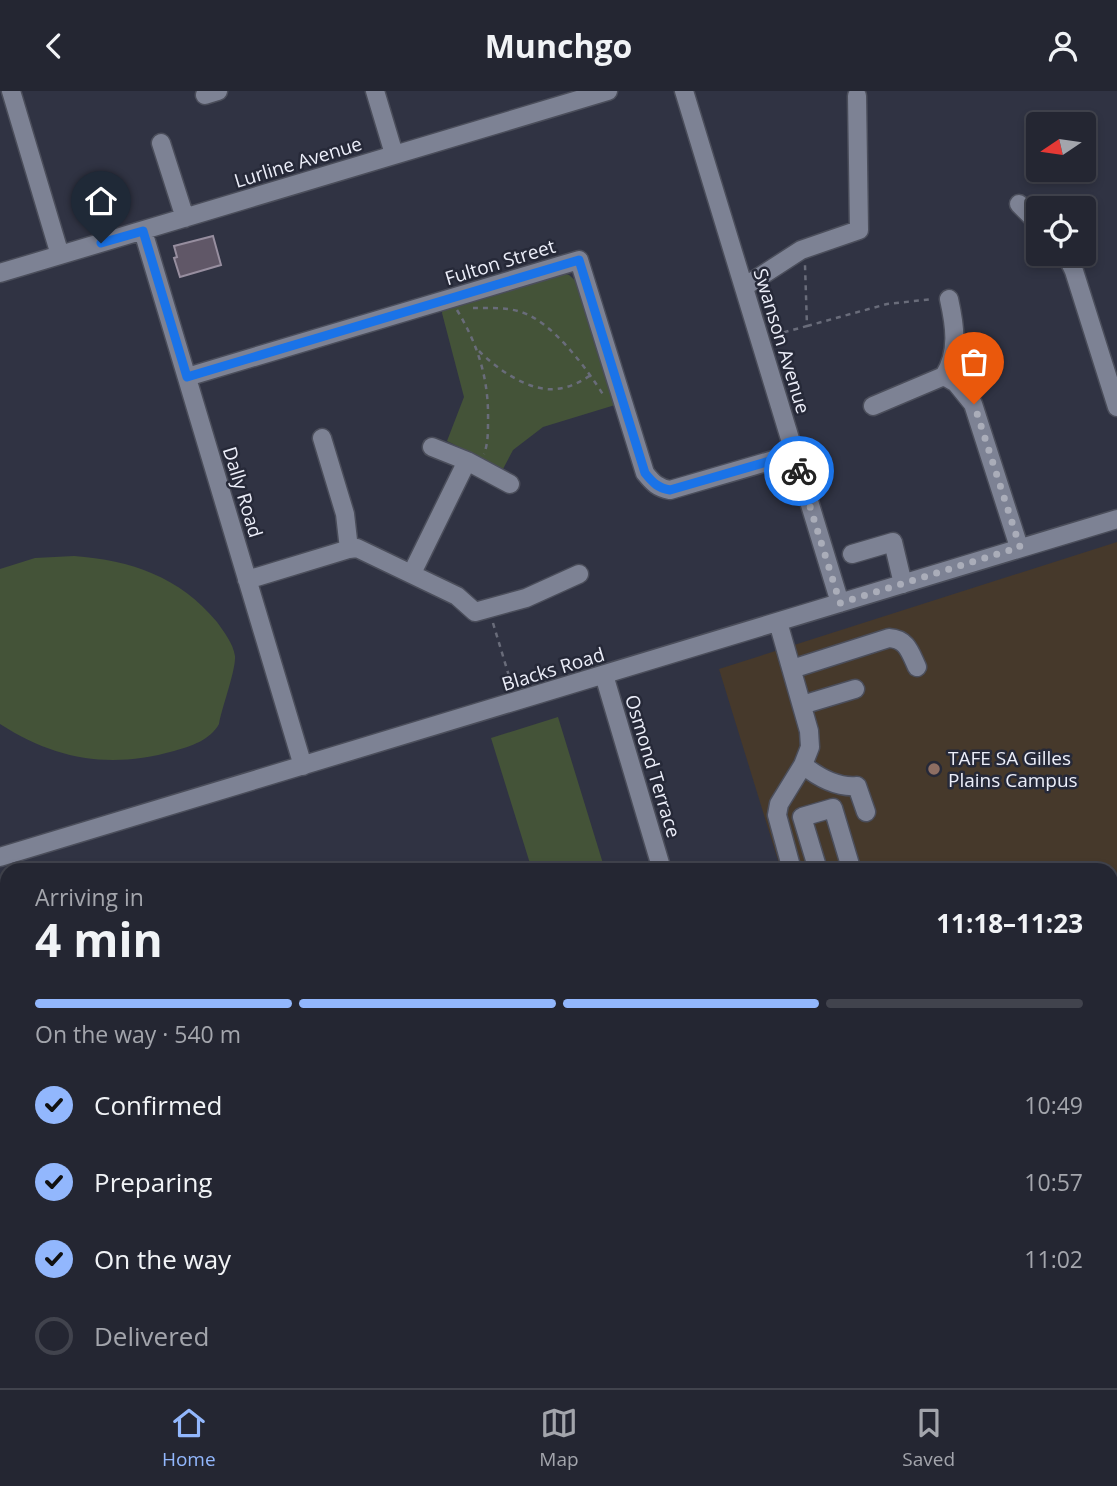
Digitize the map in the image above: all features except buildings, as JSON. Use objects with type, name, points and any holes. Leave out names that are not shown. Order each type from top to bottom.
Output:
[{"type":"street","points":[[10,91],[60,255]]},
{"type":"street","points":[[375,91],[394,154]]},
{"type":"street","name":"Lurline Avenue","points":[[0,273],[394,154],[548,99],[608,91]]},
{"type":"street","name":"Swanson Avenue","points":[[684,91],[840,603]]},
{"type":"street","points":[[744,286],[801,250],[859,230],[857,96]]},
{"type":"street","points":[[161,143],[185,218]]},
{"type":"street","points":[[1019,204],[1026,211]]},
{"type":"street","name":"Dally Road","points":[[143,231],[303,766]]},
{"type":"street","name":"Fulton Street","points":[[187,377],[579,260],[645,473],[652,482],[660,488],[670,490],[794,454]]},
{"type":"street","points":[[1072,266],[1117,407]]},
{"type":"street","points":[[873,406],[943,376],[951,365],[955,338],[943,299]]},
{"type":"street","points":[[943,376],[956,383],[974,404],[1020,547]]},
{"type":"street","points":[[322,438],[345,514],[349,548]]},
{"type":"street","points":[[432,447],[475,460],[510,484]]},
{"type":"street","points":[[412,573],[475,460]]},
{"type":"street","name":"Blacks Road","points":[[0,857],[1117,519]]},
{"type":"street","points":[[852,554],[892,542],[903,584]]},
{"type":"street","points":[[247,580],[349,548],[366,551],[457,596],[475,613],[526,598],[579,574]]},
{"type":"street","points":[[778,622],[809,731],[810,747],[803,765],[779,803],[777,815],[790,863]]},
{"type":"street","points":[[792,669],[889,638],[902,641],[908,646],[917,667]]},
{"type":"street","name":"Osmond Terrace","points":[[604,675],[660,863]]},
{"type":"street","points":[[802,705],[855,689]]},
{"type":"street","points":[[803,765],[827,780],[843,786],[857,786],[866,812]]},
{"type":"street","points":[[814,863],[802,817],[833,808],[850,863]]},
{"type":"path","points":[[805,262],[807,326]]},
{"type":"path","points":[[771,336],[887,304],[943,299]]},
{"type":"path","points":[[449,311],[489,308],[523,312],[538,320],[591,375],[604,395]]},
{"type":"path","points":[[457,310],[478,351],[488,403],[486,448],[475,460]]},
{"type":"path","points":[[478,351],[501,370],[539,388],[554,389],[574,384],[591,375]]},
{"type":"path","points":[[493,623],[512,686]]},
{"type":"shaded area","name":"TAFE SA Gilles Plains Campus","points":[[1117,542],[1117,863],[779,863],[719,669]]},
{"type":"green space","points":[[558,272],[569,275],[578,283],[615,405],[543,427],[513,450],[503,469],[447,441],[464,397],[442,313],[443,308]]},
{"type":"green space","points":[[74,556],[135,567],[171,582],[203,606],[217,622],[228,638],[235,662],[219,724],[206,738],[174,751],[106,760],[84,758],[42,746],[0,724],[0,569],[35,558]]},
{"type":"green space","points":[[558,717],[603,863],[530,863],[491,738]]},
{"type":"way so far","points":[[799,471],[840,603],[1020,547],[974,404]]},
{"type":"place","name":"TAFE SA Gilles Plains Campus","points":[[934,769]]},
{"type":"route","points":[[101,243],[143,231],[187,377],[579,260],[645,473],[652,482],[660,488],[670,490],[794,454],[799,471]]}]
